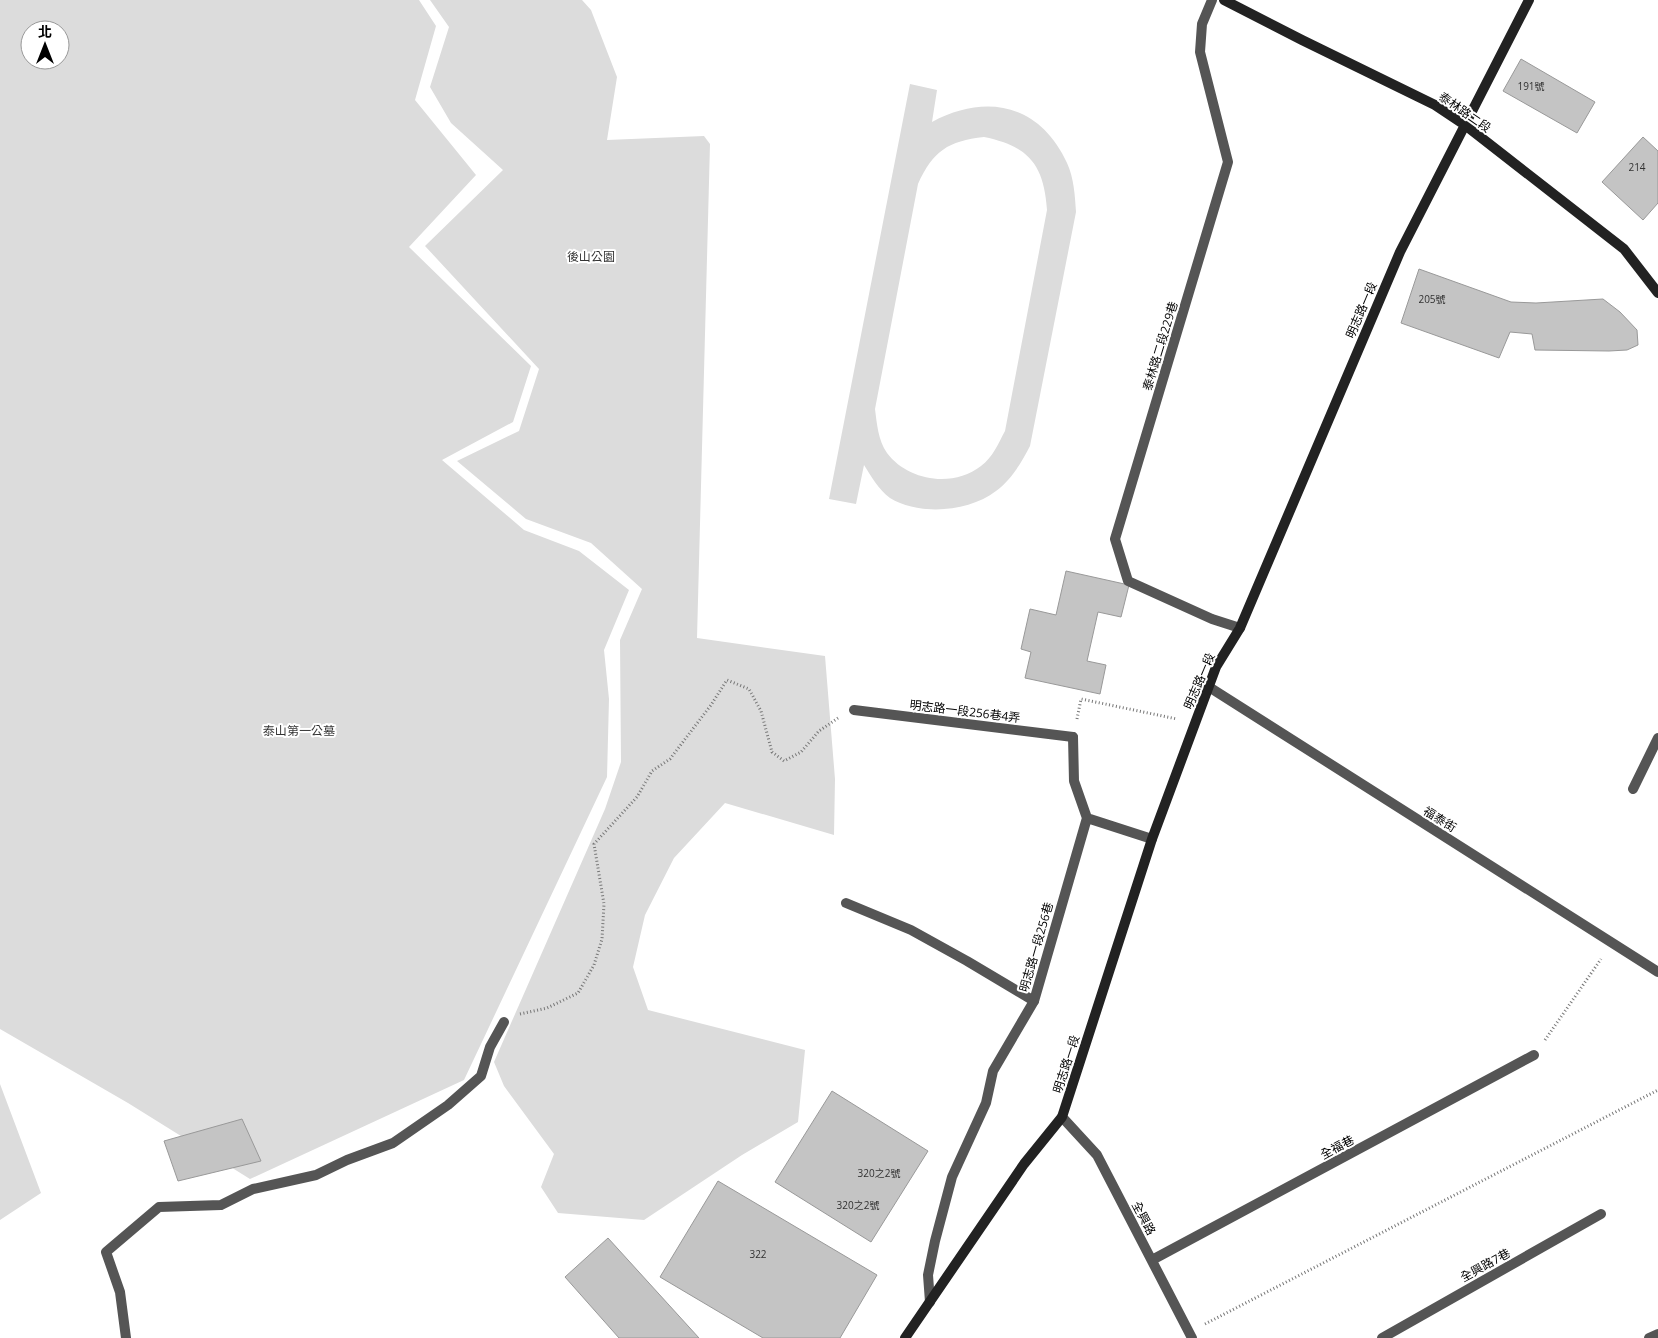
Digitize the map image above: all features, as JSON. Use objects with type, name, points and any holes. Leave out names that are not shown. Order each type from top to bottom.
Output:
[{"type":"main road","name":"泰林路二段","points":[[1224,0],[1435,105],[1465,125],[1624,248],[1658,293]]},
{"type":"main road","name":"明志路一段","points":[[905,1338],[1024,1164],[1062,1117],[1152,838],[1216,667],[1240,628],[1400,252],[1529,0]]},
{"type":"street","name":"泰林路二段229巷","points":[[1212,0],[1202,24],[1200,52],[1228,162],[1115,539],[1128,581],[1212,619],[1240,628]]},
{"type":"street","name":"福泰街","points":[[1208,687],[1658,972]]},
{"type":"street","name":"明志路一段256巷4弄","points":[[854,710],[1073,737]]},
{"type":"street","points":[[1073,737],[1074,781],[1087,818],[1152,838]]},
{"type":"street","points":[[1633,789],[1658,738]]},
{"type":"street","name":"明志路一段256巷","points":[[930,1302],[928,1275],[952,1177],[986,1103],[993,1071],[1034,1001],[1087,818]]},
{"type":"street","points":[[846,903],[911,930],[1034,1001]]},
{"type":"street","points":[[126,1338],[120,1292],[106,1252],[159,1207],[221,1205],[253,1189],[316,1175],[347,1160],[392,1143],[448,1105],[481,1076],[490,1047],[504,1022]]},
{"type":"street","name":"全福巷","points":[[1152,1260],[1534,1055]]},
{"type":"street","name":"全興路","points":[[1062,1117],[1097,1155],[1191,1335]]},
{"type":"street","name":"全興路7巷","points":[[1382,1338],[1601,1214]]},
{"type":"street","points":[[1649,1338],[1658,1334]]},
{"type":"path","points":[[504,1022],[523,1012],[546,1008],[578,993],[594,965],[602,939],[604,904],[594,844],[637,797],[652,771],[670,759],[712,705],[727,680],[749,689],[761,711],[772,752],[784,762],[800,752],[819,731],[854,710]]},
{"type":"path","points":[[1073,737],[1081,699],[1195,722]]},
{"type":"path","points":[[1534,1055],[1613,943]]},
{"type":"path","points":[[1191,1335],[1658,1090]]},
{"type":"green space","name":"泰山第一公墓","points":[[0,0],[419,0],[436,26],[415,100],[476,175],[409,247],[531,366],[513,422],[442,460],[524,530],[579,551],[629,590],[604,650],[609,699],[607,777],[464,1080],[250,1179],[128,1103],[0,1029]]},
{"type":"green space","name":"後山公園","points":[[430,0],[582,0],[591,10],[617,77],[607,140],[704,136],[710,144],[697,638],[825,656],[835,779],[834,835],[725,803],[674,858],[645,915],[633,967],[648,1010],[805,1050],[798,1122],[742,1155],[644,1220],[558,1213],[541,1187],[554,1154],[504,1086],[494,1062],[605,809],[621,762],[620,640],[642,589],[591,543],[526,519],[457,461],[519,431],[539,369],[425,246],[503,170],[451,123],[430,87],[449,27]]},
{"type":"green space","points":[[910,84],[937,90],[932,122],[952,113],[972,108],[991,107],[1010,110],[1027,116],[1056,143],[1067,163],[1073,181],[1076,212],[1030,446],[1016,470],[1002,486],[985,498],[958,507],[929,509],[902,504],[890,498],[882,491],[864,465],[856,504],[829,499]],"holes":[[[984,137],[1012,146],[1031,160],[1042,180],[1047,210],[1005,431],[992,454],[981,466],[970,473],[944,479],[931,478],[907,470],[887,453],[880,437],[875,409],[918,184],[930,163],[951,145],[961,141]]]},
{"type":"green space","points":[[0,1084],[41,1193],[0,1220]]},
{"type":"building","points":[[1521,59],[1595,102],[1577,133],[1503,91]]},
{"type":"building","points":[[1643,137],[1658,151],[1658,203],[1643,220],[1602,182]]},
{"type":"building","points":[[1419,269],[1511,302],[1536,303],[1603,299],[1620,312],[1637,330],[1638,345],[1627,350],[1609,351],[1535,350],[1532,334],[1510,332],[1499,358],[1401,323]]},
{"type":"building","points":[[1066,571],[1129,585],[1121,617],[1098,612],[1087,661],[1106,665],[1100,694],[1025,678],[1031,652],[1021,649],[1030,609],[1056,615]]},
{"type":"building","points":[[832,1091],[928,1151],[871,1242],[775,1182]]},
{"type":"building","points":[[242,1119],[261,1161],[178,1181],[164,1141]]},
{"type":"building","points":[[718,1181],[877,1275],[840,1338],[763,1338],[660,1277]]},
{"type":"building","points":[[608,1238],[699,1338],[619,1338],[565,1277]]}]
